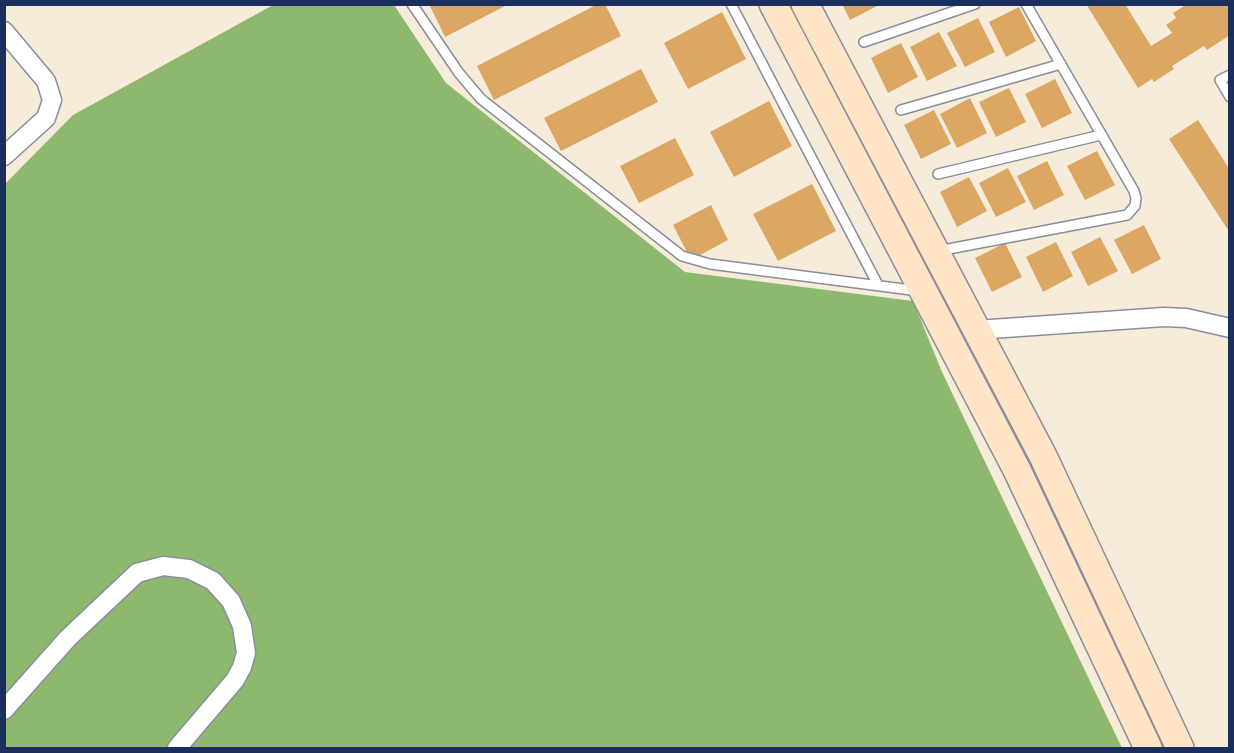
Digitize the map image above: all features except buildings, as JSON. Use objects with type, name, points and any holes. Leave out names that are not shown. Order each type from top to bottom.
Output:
[{"type":"main road","points":[[773,4],[1017,470],[1148,748]]},
{"type":"main road","points":[[805,4],[1043,456],[1180,748]]},
{"type":"street","points":[[4,31],[46,81],[52,100],[46,118],[4,156]]},
{"type":"street","points":[[976,330],[1164,317],[1186,318],[1230,328]]},
{"type":"street","points":[[4,710],[68,638],[137,573],[163,566],[189,569],[213,581],[231,602],[242,626],[246,652],[236,680],[177,748]]},
{"type":"lane","points":[[411,4],[459,73],[481,99],[682,256],[710,264],[924,291]]},
{"type":"lane","points":[[731,4],[878,285]]},
{"type":"lane","points":[[864,42],[975,4]]},
{"type":"lane","points":[[935,252],[1127,215],[1135,206],[1136,198],[1026,4]]},
{"type":"lane","points":[[901,110],[1061,64]]},
{"type":"lane","points":[[1230,75],[1220,81],[1230,97]]},
{"type":"lane","points":[[938,174],[1101,135]]},
{"type":"green space","points":[[273,5],[394,5],[446,83],[685,272],[913,301],[942,372],[1122,748],[5,748],[4,185],[73,115]]}]
